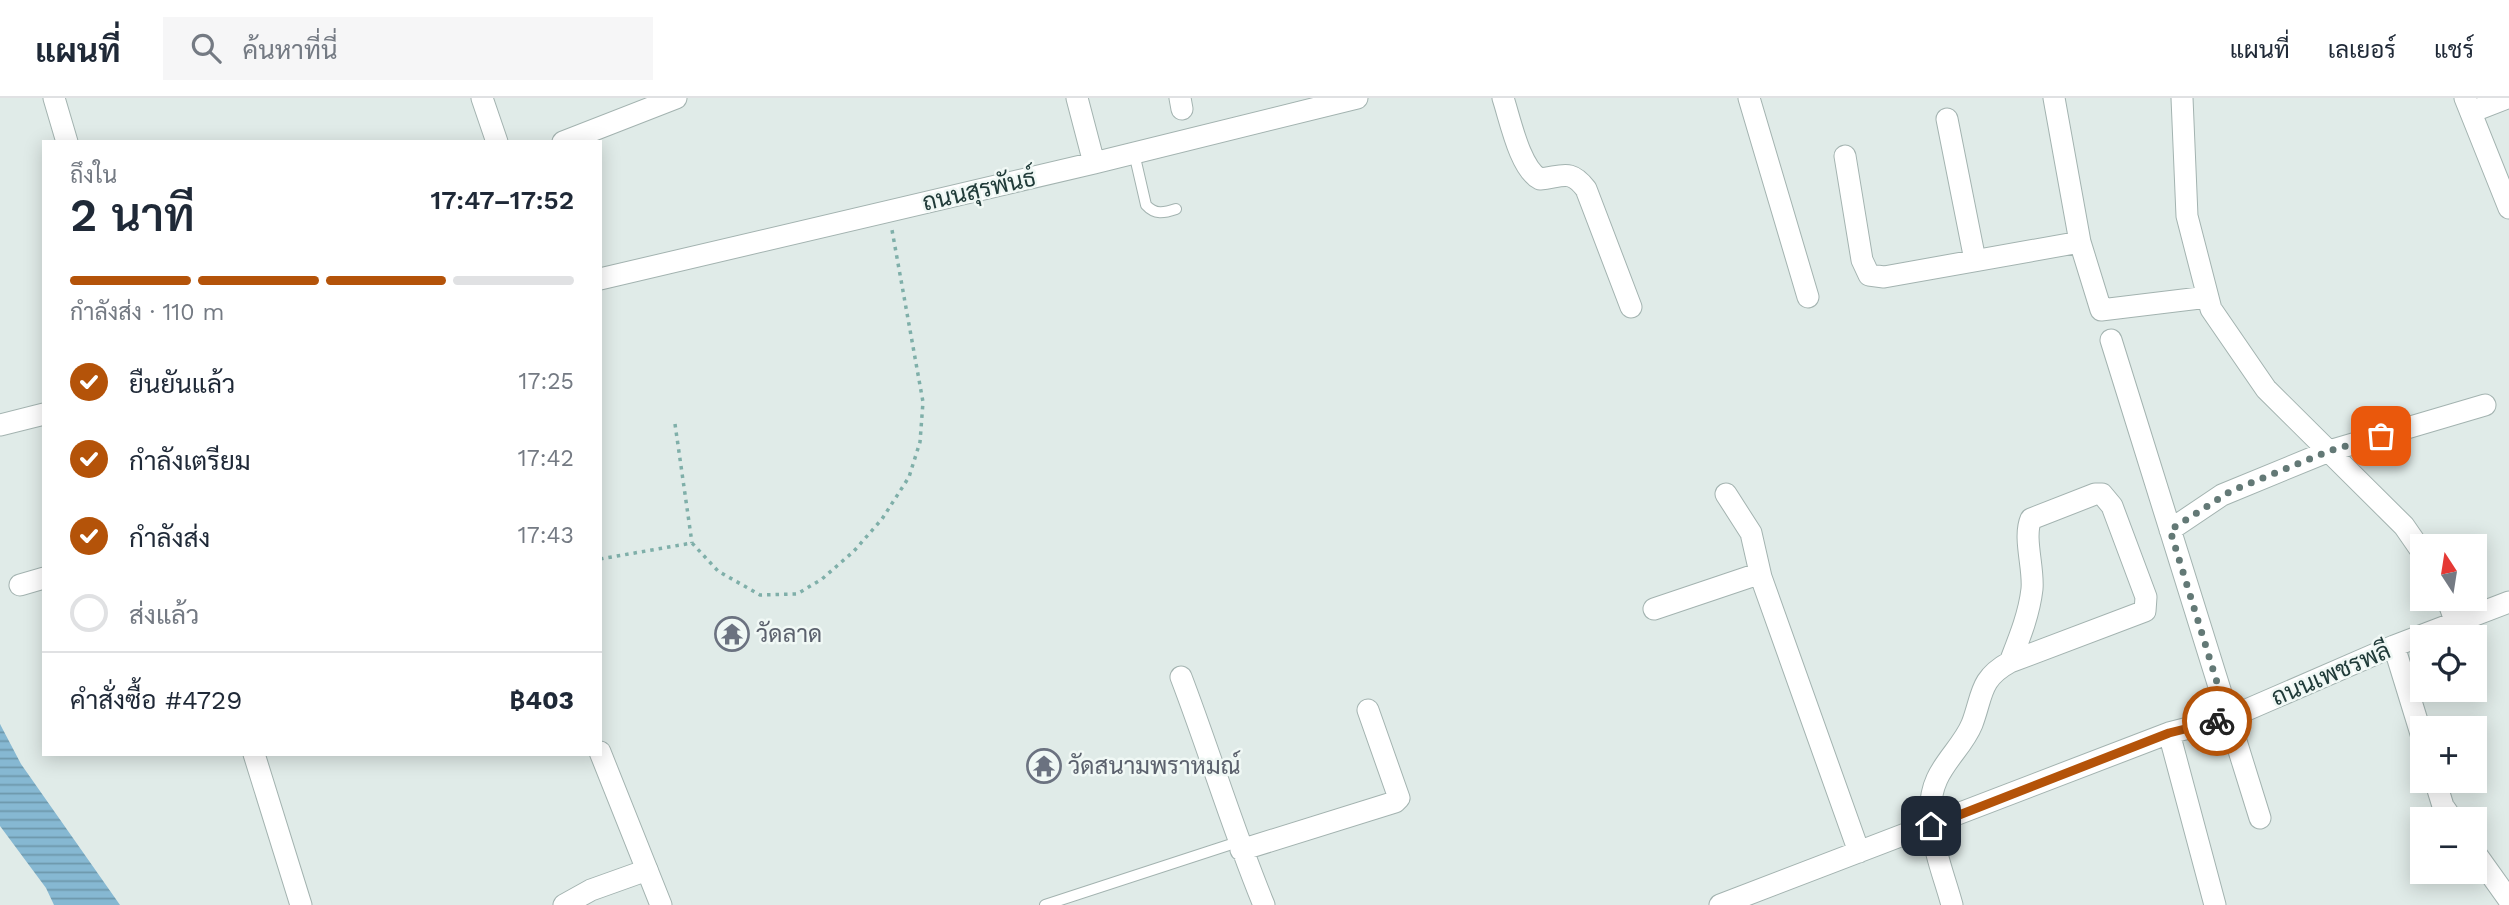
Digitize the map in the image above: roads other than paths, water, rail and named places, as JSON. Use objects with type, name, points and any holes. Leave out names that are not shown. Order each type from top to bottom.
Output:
[{"type":"street","points":[[54,98],[66,140]]},
{"type":"street","points":[[482,98],[496,140]]},
{"type":"street","points":[[568,140],[676,98]]},
{"type":"street","points":[[1077,98],[1094,163]]},
{"type":"street","name":"ถนนสุรพันธ์","points":[[602,279],[1357,98]]},
{"type":"street","points":[[1503,98],[1530,172],[1540,179],[1566,174],[1573,176],[1586,189],[1631,307]]},
{"type":"street","points":[[1749,98],[1808,297]]},
{"type":"street","points":[[2054,98],[2080,242],[2101,310],[2208,298]]},
{"type":"street","points":[[2182,98],[2187,216],[2211,309],[2266,389],[2410,535]]},
{"type":"street","points":[[2507,98],[2468,105],[2509,208]]},
{"type":"street","points":[[1947,119],[1975,260]]},
{"type":"street","points":[[1845,156],[1862,260],[1869,275],[1884,277],[2080,242]]},
{"type":"street","points":[[2111,340],[2260,818]]},
{"type":"street","points":[[2170,530],[2222,495],[2329,451],[2485,405]]},
{"type":"street","points":[[0,425],[42,414]]},
{"type":"street","points":[[1726,494],[1751,533],[1761,577],[1859,852]]},
{"type":"street","points":[[1952,905],[1931,826],[1933,790],[1970,727],[1985,683],[1996,670],[2010,662],[2145,611],[2146,597],[2112,506],[2102,494],[2095,494],[2031,519],[2027,533],[2033,569],[2031,603],[2010,662]]},
{"type":"street","points":[[1654,610],[1755,575],[1761,577]]},
{"type":"street","points":[[20,585],[42,579]]},
{"type":"street","name":"ถนนเพชรพลี","points":[[1720,905],[2169,733],[2228,718],[2394,646],[2509,602]]},
{"type":"street","points":[[2452,611],[2456,623]]},
{"type":"street","points":[[2394,646],[2416,716]]},
{"type":"street","points":[[1181,677],[1239,846],[1264,905]]},
{"type":"street","points":[[1239,846],[1395,802],[1399,798],[1368,710]]},
{"type":"street","points":[[2169,733],[2215,905]]},
{"type":"street","points":[[255,756],[301,905]]},
{"type":"street","points":[[602,756],[662,905]]},
{"type":"street","points":[[2487,869],[2509,900]]},
{"type":"street","points":[[564,905],[591,890],[648,870]]},
{"type":"lane","points":[[1134,153],[1146,205],[1162,214],[1176,209]]},
{"type":"lane","points":[[1045,905],[1239,846]]},
{"type":"water","points":[[0,724],[21,764],[120,905],[54,905],[46,888],[0,826]]},
{"type":"place","name":"วัดลาด","points":[[732,634]]},
{"type":"place","name":"วัดสนามพราหมณ์","points":[[1044,766]]}]
